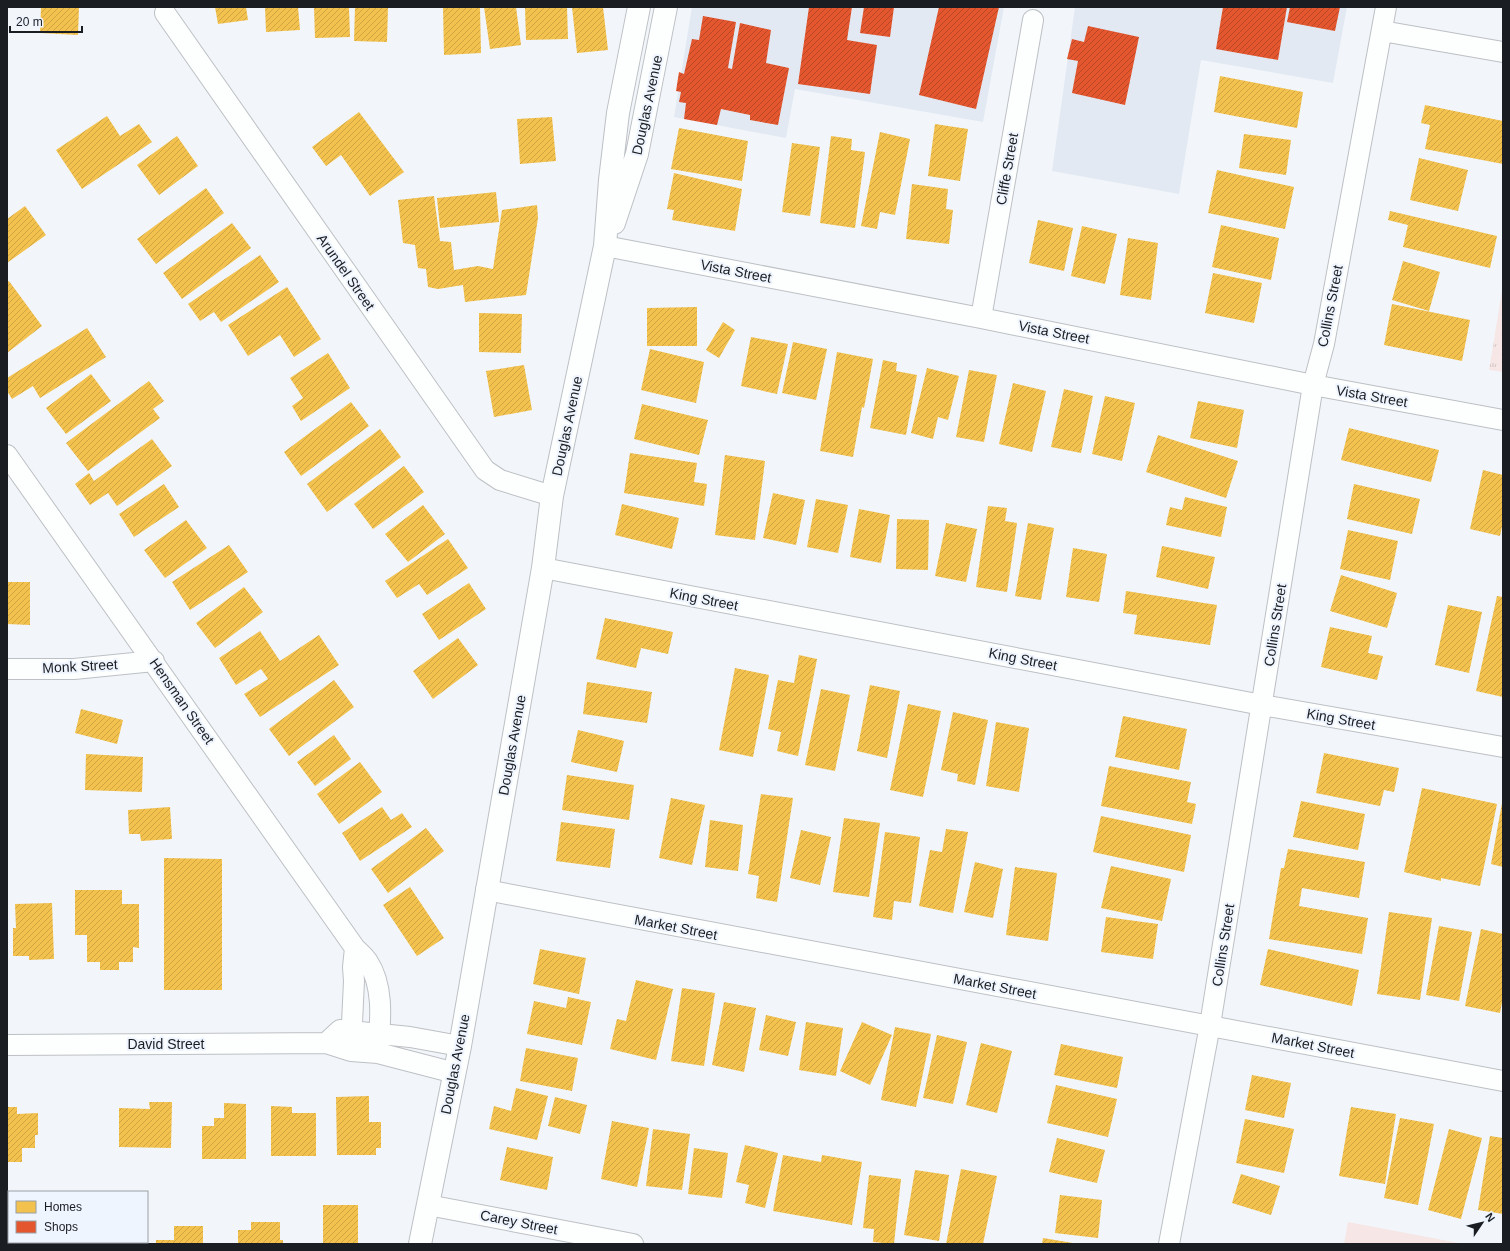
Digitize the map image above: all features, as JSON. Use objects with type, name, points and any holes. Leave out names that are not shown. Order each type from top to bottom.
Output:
[{"type":"main road","name":"Douglas Avenue","points":[[420,1244],[460,1046],[542,568],[552,496],[605,246],[610,180],[618,113],[639,7]]},
{"type":"main road","name":"Douglas Avenue","points":[[605,246],[629,182],[637,154],[666,7]]},
{"type":"street","name":"Collins Street","points":[[1169,1244],[1210,1025],[1313,385],[1324,344],[1386,7]]},
{"type":"street","name":"Arundel Street","points":[[165,13],[485,470],[500,480],[552,496]]},
{"type":"street","name":"Cliffe Street","points":[[981,318],[1033,20]]},
{"type":"street","points":[[1382,31],[1503,52]]},
{"type":"street","name":"Vista Street","points":[[605,246],[981,318],[1313,385],[1503,420]]},
{"type":"street","name":"Hensman Street","points":[[7,455],[154,661],[355,948],[368,962],[375,977],[379,993],[380,1033],[378,1053]]},
{"type":"street","name":"King Street","points":[[542,568],[1262,705],[1503,747]]},
{"type":"street","name":"Monk Street","points":[[7,669],[74,669],[154,661]]},
{"type":"street","name":"Market Street","points":[[486,890],[1503,1081]]},
{"type":"street","points":[[351,1051],[354,981],[353,967],[355,948]]},
{"type":"street","points":[[326,1043],[340,1030],[380,1033],[460,1046]]},
{"type":"street","name":"David Street","points":[[7,1045],[326,1043],[351,1051],[378,1053],[455,1073]]},
{"type":"street","name":"Carey Street","points":[[428,1205],[633,1244]]},
{"type":"shaded area","points":[[692,7],[1004,7],[983,122],[795,89],[786,138],[674,117]]},
{"type":"shaded area","points":[[1075,7],[1347,7],[1333,83],[1201,60],[1179,194],[1052,171]]},
{"type":"green space","points":[[1503,285],[1503,372],[1489,370]]},
{"type":"green space","points":[[1348,1222],[1464,1244],[1344,1244]]},
{"type":"building: Homes","points":[[41,7],[79,7],[78,35],[40,33]]},
{"type":"building: Homes","points":[[215,7],[246,7],[248,20],[218,24]]},
{"type":"building: Homes","points":[[265,7],[298,7],[300,30],[266,32]]},
{"type":"building: Homes","points":[[314,7],[349,7],[350,37],[315,38]]},
{"type":"building: Homes","points":[[355,7],[388,7],[387,42],[354,41]]},
{"type":"building: Homes","points":[[443,7],[480,7],[481,53],[444,55]]},
{"type":"building: Homes","points":[[484,7],[516,7],[521,45],[490,49]]},
{"type":"building: Homes","points":[[525,7],[567,7],[568,39],[526,40]]},
{"type":"building: Homes","points":[[572,7],[603,7],[608,50],[577,53]]},
{"type":"building: Homes","points":[[1220,76],[1303,92],[1297,128],[1214,112]]},
{"type":"building: Homes","points":[[1425,105],[1503,121],[1503,164],[1425,149],[1430,125],[1421,123]]},
{"type":"building: Homes","points":[[359,112],[404,172],[370,196],[341,155],[326,166],[312,147]]},
{"type":"building: Homes","points":[[107,116],[120,136],[139,124],[152,142],[82,189],[56,150]]},
{"type":"building: Homes","points":[[552,117],[556,161],[520,164],[517,119]]},
{"type":"building: Homes","points":[[935,124],[968,129],[960,181],[928,176]]},
{"type":"building: Homes","points":[[679,128],[748,141],[742,181],[671,169]]},
{"type":"building: Homes","points":[[880,132],[910,139],[895,215],[880,212],[877,229],[861,226]]},
{"type":"building: Homes","points":[[1244,134],[1291,140],[1286,175],[1239,168]]},
{"type":"building: Homes","points":[[177,136],[198,166],[159,195],[137,165]]},
{"type":"building: Homes","points":[[831,136],[852,139],[851,150],[865,152],[855,228],[820,223]]},
{"type":"building: Homes","points":[[792,143],[820,147],[810,216],[782,212]]},
{"type":"building: Homes","points":[[1419,158],[1468,170],[1458,211],[1410,200]]},
{"type":"building: Homes","points":[[1217,170],[1294,187],[1285,229],[1208,213]]},
{"type":"building: Homes","points":[[674,173],[742,189],[735,231],[672,220],[674,210],[667,209]]},
{"type":"building: Homes","points":[[912,184],[948,189],[946,209],[953,210],[949,244],[906,239]]},
{"type":"building: Homes","points":[[206,188],[224,213],[156,264],[137,239]]},
{"type":"building: Homes","points":[[496,192],[499,222],[440,228],[437,198]]},
{"type":"building: Homes","points":[[434,196],[440,241],[451,242],[454,270],[478,266],[493,269],[502,210],[537,205],[538,218],[526,295],[465,302],[463,285],[438,289],[428,287],[426,269],[418,268],[415,245],[403,243],[398,200]]},
{"type":"building: Homes","points":[[25,206],[46,235],[7,263],[7,219]]},
{"type":"building: Homes","points":[[1390,211],[1497,236],[1490,268],[1403,247],[1408,225],[1388,220]]},
{"type":"building: Homes","points":[[1038,220],[1073,228],[1064,271],[1029,263]]},
{"type":"building: Homes","points":[[232,223],[251,248],[182,299],[163,273]]},
{"type":"building: Homes","points":[[1221,225],[1279,238],[1271,280],[1212,267]]},
{"type":"building: Homes","points":[[1082,226],[1117,234],[1105,284],[1071,276]]},
{"type":"building: Homes","points":[[1128,238],[1158,243],[1151,300],[1120,295]]},
{"type":"building: Homes","points":[[260,255],[279,282],[221,322],[214,312],[200,321],[188,304]]},
{"type":"building: Homes","points":[[1403,261],[1440,272],[1429,311],[1392,300]]},
{"type":"building: Homes","points":[[1213,273],[1262,283],[1254,323],[1205,313]]},
{"type":"building: Homes","points":[[9,281],[42,326],[7,353],[7,282]]},
{"type":"building: Homes","points":[[287,287],[321,339],[294,357],[280,335],[248,356],[228,325]]},
{"type":"building: Homes","points":[[1392,304],[1470,320],[1462,361],[1384,345]]},
{"type":"building: Homes","points":[[697,307],[697,346],[647,346],[647,308]]},
{"type":"building: Homes","points":[[479,313],[522,314],[521,353],[479,352]]},
{"type":"building: Homes","points":[[723,322],[735,330],[719,358],[706,350]]},
{"type":"building: Homes","points":[[87,328],[106,357],[40,398],[33,386],[12,399],[7,391],[7,378]]},
{"type":"building: Homes","points":[[751,337],[788,344],[777,394],[741,386]]},
{"type":"building: Homes","points":[[793,342],[827,349],[816,400],[782,393]]},
{"type":"building: Homes","points":[[650,349],[704,362],[696,403],[641,390]]},
{"type":"building: Homes","points":[[837,352],[873,359],[853,457],[820,451]]},
{"type":"building: Homes","points":[[328,353],[350,388],[301,421],[292,406],[303,398],[290,378]]},
{"type":"building: Homes","points":[[883,360],[897,363],[896,371],[917,375],[906,435],[870,428]]},
{"type":"building: Homes","points":[[524,365],[532,410],[494,417],[486,371]]},
{"type":"building: Homes","points":[[927,368],[959,376],[948,420],[938,417],[933,439],[911,433]]},
{"type":"building: Homes","points":[[969,370],[997,375],[984,442],[956,437]]},
{"type":"building: Homes","points":[[91,374],[111,401],[66,434],[46,408]]},
{"type":"building: Homes","points":[[149,381],[164,401],[153,409],[160,418],[88,471],[66,443]]},
{"type":"building: Homes","points":[[1013,383],[1046,391],[1032,452],[999,444]]},
{"type":"building: Homes","points":[[1064,389],[1093,396],[1081,453],[1051,447]]},
{"type":"building: Homes","points":[[1105,396],[1135,403],[1122,461],[1092,454]]},
{"type":"building: Homes","points":[[1198,401],[1244,410],[1237,448],[1190,438]]},
{"type":"building: Homes","points":[[351,402],[369,426],[301,476],[284,452]]},
{"type":"building: Homes","points":[[642,404],[708,420],[699,455],[634,439]]},
{"type":"building: Homes","points":[[1349,428],[1439,450],[1431,482],[1341,460]]},
{"type":"building: Homes","points":[[380,429],[401,457],[327,512],[307,484]]},
{"type":"building: Homes","points":[[1158,435],[1238,461],[1226,498],[1146,472]]},
{"type":"building: Homes","points":[[152,439],[172,466],[117,506],[108,493],[90,505],[75,484],[89,473],[94,481]]},
{"type":"building: Homes","points":[[630,453],[697,463],[694,482],[707,484],[704,506],[624,493]]},
{"type":"building: Homes","points":[[725,455],[765,461],[755,540],[715,535]]},
{"type":"building: Homes","points":[[404,466],[424,492],[373,529],[354,504]]},
{"type":"building: Homes","points":[[1483,470],[1503,475],[1503,522],[1500,536],[1470,529]]},
{"type":"building: Homes","points":[[164,484],[179,507],[134,537],[119,514]]},
{"type":"building: Homes","points":[[1354,484],[1420,499],[1412,534],[1347,519]]},
{"type":"building: Homes","points":[[773,493],[805,500],[796,545],[763,538]]},
{"type":"building: Homes","points":[[1185,497],[1227,507],[1221,537],[1166,525],[1170,507],[1182,510]]},
{"type":"building: Homes","points":[[816,499],[848,505],[838,553],[807,547]]},
{"type":"building: Homes","points":[[622,504],[679,518],[672,549],[615,535]]},
{"type":"building: Homes","points":[[423,505],[445,534],[408,562],[385,534]]},
{"type":"building: Homes","points":[[988,506],[1007,508],[1005,521],[1017,523],[1007,592],[976,587]]},
{"type":"building: Homes","points":[[859,509],[890,515],[881,563],[850,557]]},
{"type":"building: Homes","points":[[897,519],[929,520],[928,570],[896,569]]},
{"type":"building: Homes","points":[[186,520],[207,548],[165,578],[144,550]]},
{"type":"building: Homes","points":[[946,523],[977,529],[966,582],[935,576]]},
{"type":"building: Homes","points":[[1028,523],[1054,528],[1041,600],[1015,596]]},
{"type":"building: Homes","points":[[1348,530],[1398,541],[1390,580],[1340,569]]},
{"type":"building: Homes","points":[[448,539],[468,568],[427,595],[419,584],[397,598],[385,581]]},
{"type":"building: Homes","points":[[229,545],[248,572],[190,610],[172,582]]},
{"type":"building: Homes","points":[[1162,546],[1215,557],[1208,589],[1156,577]]},
{"type":"building: Homes","points":[[1073,548],[1107,554],[1099,602],[1066,597]]},
{"type":"building: Homes","points":[[1341,575],[1397,593],[1387,628],[1330,611]]},
{"type":"building: Homes","points":[[7,582],[30,582],[30,625],[7,624]]},
{"type":"building: Homes","points":[[469,583],[486,609],[439,640],[422,614]]},
{"type":"building: Homes","points":[[244,587],[263,612],[215,648],[196,623]]},
{"type":"building: Homes","points":[[1126,591],[1217,605],[1210,645],[1134,634],[1137,615],[1123,613]]},
{"type":"building: Homes","points":[[1497,596],[1503,597],[1503,697],[1476,691]]},
{"type":"building: Homes","points":[[1448,605],[1482,612],[1469,673],[1435,665]]},
{"type":"building: Homes","points":[[605,618],[673,632],[668,654],[641,648],[636,668],[596,659]]},
{"type":"building: Homes","points":[[1330,627],[1372,636],[1368,653],[1383,656],[1377,680],[1321,667]]},
{"type":"building: Homes","points":[[260,631],[280,661],[319,635],[339,665],[260,717],[244,694],[268,679],[261,669],[236,685],[219,658]]},
{"type":"building: Homes","points":[[458,638],[478,665],[433,699],[413,671]]},
{"type":"building: Homes","points":[[799,655],[817,659],[798,756],[777,751],[781,732],[768,729],[778,680],[794,683]]},
{"type":"building: Homes","points":[[735,668],[769,675],[753,757],[719,750]]},
{"type":"building: Homes","points":[[334,680],[354,707],[289,756],[269,729]]},
{"type":"building: Homes","points":[[587,682],[652,692],[647,723],[583,714]]},
{"type":"building: Homes","points":[[870,685],[900,691],[887,758],[857,751]]},
{"type":"building: Homes","points":[[821,689],[850,695],[835,771],[805,765]]},
{"type":"building: Homes","points":[[908,704],[941,711],[923,797],[890,790]]},
{"type":"building: Homes","points":[[81,709],[123,720],[117,744],[75,733]]},
{"type":"building: Homes","points":[[953,712],[988,720],[975,785],[957,781],[958,774],[941,770]]},
{"type":"building: Homes","points":[[1123,716],[1187,729],[1179,770],[1115,757]]},
{"type":"building: Homes","points":[[996,722],[1029,728],[1019,792],[986,786]]},
{"type":"building: Homes","points":[[578,730],[624,741],[617,772],[571,762]]},
{"type":"building: Homes","points":[[334,735],[351,759],[315,786],[297,762]]},
{"type":"building: Homes","points":[[1324,753],[1399,768],[1394,792],[1384,790],[1380,806],[1316,793]]},
{"type":"building: Homes","points":[[86,754],[143,757],[142,792],[85,790]]},
{"type":"building: Homes","points":[[360,762],[382,792],[339,824],[317,794]]},
{"type":"building: Homes","points":[[1109,766],[1191,782],[1187,802],[1196,804],[1192,824],[1101,806]]},
{"type":"building: Homes","points":[[567,775],[634,785],[629,820],[562,810]]},
{"type":"building: Homes","points":[[1422,788],[1497,804],[1480,886],[1441,878],[1441,881],[1404,872]]},
{"type":"building: Homes","points":[[761,794],[793,798],[777,902],[756,898],[759,876],[748,874]]},
{"type":"building: Homes","points":[[671,798],[705,805],[692,865],[659,858]]},
{"type":"building: Homes","points":[[1301,801],[1365,814],[1358,850],[1293,837]]},
{"type":"building: Homes","points":[[1502,803],[1503,804],[1503,867],[1491,864]]},
{"type":"building: Homes","points":[[170,807],[172,839],[141,841],[140,834],[129,834],[128,810]]},
{"type":"building: Homes","points":[[382,807],[391,820],[402,813],[412,827],[360,861],[342,833]]},
{"type":"building: Homes","points":[[1101,816],[1191,835],[1184,872],[1093,852]]},
{"type":"building: Homes","points":[[844,818],[880,823],[869,897],[833,892]]},
{"type":"building: Homes","points":[[710,820],[743,825],[738,871],[705,867]]},
{"type":"building: Homes","points":[[561,822],[615,829],[610,868],[556,861]]},
{"type":"building: Homes","points":[[426,828],[444,851],[388,893],[371,869]]},
{"type":"building: Homes","points":[[946,829],[968,832],[953,913],[919,906],[930,850],[942,852]]},
{"type":"building: Homes","points":[[801,830],[831,837],[820,885],[790,878]]},
{"type":"building: Homes","points":[[885,832],[920,837],[911,903],[894,901],[892,920],[873,917]]},
{"type":"building: Homes","points":[[1288,849],[1365,862],[1359,898],[1302,888],[1299,906],[1368,918],[1362,954],[1269,939],[1281,868],[1284,868]]},
{"type":"building: Homes","points":[[164,858],[222,859],[222,990],[164,990]]},
{"type":"building: Homes","points":[[975,862],[1003,869],[993,918],[964,912]]},
{"type":"building: Homes","points":[[1111,866],[1171,879],[1162,921],[1101,908]]},
{"type":"building: Homes","points":[[1015,867],[1057,873],[1048,941],[1006,935]]},
{"type":"building: Homes","points":[[410,887],[444,938],[417,956],[383,905]]},
{"type":"building: Homes","points":[[75,890],[122,890],[122,904],[139,904],[139,948],[133,947],[133,962],[119,962],[119,970],[100,970],[100,962],[87,962],[87,935],[75,935]]},
{"type":"building: Homes","points":[[52,903],[54,959],[29,960],[29,956],[13,956],[13,928],[16,928],[15,904]]},
{"type":"building: Homes","points":[[1389,912],[1432,918],[1420,1000],[1377,994]]},
{"type":"building: Homes","points":[[1106,917],[1158,924],[1153,959],[1101,952]]},
{"type":"building: Homes","points":[[1439,926],[1472,932],[1459,1001],[1426,995]]},
{"type":"building: Homes","points":[[1481,929],[1503,934],[1503,997],[1500,1013],[1465,1006]]},
{"type":"building: Homes","points":[[540,949],[586,958],[579,994],[533,984]]},
{"type":"building: Homes","points":[[1268,949],[1359,970],[1352,1006],[1260,985]]},
{"type":"building: Homes","points":[[636,980],[673,989],[656,1060],[610,1049],[617,1019],[626,1021]]},
{"type":"building: Homes","points":[[682,988],[715,993],[704,1066],[671,1061]]},
{"type":"building: Homes","points":[[568,997],[591,1002],[582,1045],[527,1034],[534,1001],[566,1008]]},
{"type":"building: Homes","points":[[724,1002],[756,1008],[744,1072],[712,1065]]},
{"type":"building: Homes","points":[[766,1015],[796,1022],[788,1056],[759,1050]]},
{"type":"building: Homes","points":[[806,1022],[843,1028],[836,1076],[799,1070]]},
{"type":"building: Homes","points":[[862,1022],[892,1035],[870,1085],[840,1071]]},
{"type":"building: Homes","points":[[895,1027],[931,1034],[916,1107],[881,1100]]},
{"type":"building: Homes","points":[[937,1035],[967,1042],[953,1104],[923,1098]]},
{"type":"building: Homes","points":[[981,1043],[1012,1051],[997,1113],[966,1105]]},
{"type":"building: Homes","points":[[1061,1044],[1123,1057],[1117,1088],[1054,1075]]},
{"type":"building: Homes","points":[[526,1048],[578,1058],[572,1091],[520,1081]]},
{"type":"building: Homes","points":[[1252,1075],[1291,1083],[1284,1118],[1245,1110]]},
{"type":"building: Homes","points":[[1056,1085],[1117,1099],[1108,1137],[1047,1123]]},
{"type":"building: Homes","points":[[516,1088],[548,1096],[537,1140],[489,1129],[494,1106],[511,1111]]},
{"type":"building: Homes","points":[[369,1096],[369,1122],[381,1122],[381,1148],[376,1148],[376,1155],[337,1155],[336,1097]]},
{"type":"building: Homes","points":[[555,1097],[587,1105],[580,1134],[548,1126]]},
{"type":"building: Homes","points":[[149,1102],[172,1102],[171,1148],[119,1147],[119,1108],[150,1109]]},
{"type":"building: Homes","points":[[224,1103],[246,1104],[246,1159],[202,1159],[202,1126],[214,1126],[214,1118],[224,1118]]},
{"type":"building: Homes","points":[[271,1106],[292,1107],[292,1113],[316,1113],[316,1156],[271,1156]]},
{"type":"building: Homes","points":[[7,1107],[17,1107],[17,1114],[38,1113],[38,1135],[35,1135],[35,1148],[22,1148],[22,1162],[7,1162]]},
{"type":"building: Homes","points":[[1351,1107],[1396,1114],[1385,1184],[1339,1176]]},
{"type":"building: Homes","points":[[1400,1118],[1434,1124],[1418,1205],[1384,1198]]},
{"type":"building: Homes","points":[[1245,1119],[1294,1129],[1284,1173],[1236,1163]]},
{"type":"building: Homes","points":[[612,1121],[649,1128],[637,1187],[601,1179]]},
{"type":"building: Homes","points":[[653,1129],[690,1134],[682,1190],[646,1186]]},
{"type":"building: Homes","points":[[1449,1129],[1482,1138],[1461,1219],[1428,1210]]},
{"type":"building: Homes","points":[[1490,1136],[1503,1138],[1503,1214],[1478,1210]]},
{"type":"building: Homes","points":[[1057,1138],[1105,1150],[1097,1183],[1049,1172]]},
{"type":"building: Homes","points":[[745,1145],[778,1153],[765,1208],[745,1203],[749,1185],[736,1182]]},
{"type":"building: Homes","points":[[507,1147],[553,1157],[547,1190],[500,1180]]},
{"type":"building: Homes","points":[[694,1148],[728,1153],[722,1198],[688,1194]]},
{"type":"building: Homes","points":[[783,1155],[821,1162],[822,1155],[862,1162],[852,1225],[773,1211]]},
{"type":"building: Homes","points":[[961,1169],[997,1176],[983,1244],[946,1244]]},
{"type":"building: Homes","points":[[915,1170],[949,1175],[939,1241],[904,1235]]},
{"type":"building: Homes","points":[[1241,1174],[1280,1186],[1271,1215],[1232,1203]]},
{"type":"building: Homes","points":[[869,1175],[901,1179],[894,1244],[873,1242],[874,1229],[863,1228]]},
{"type":"building: Homes","points":[[1060,1195],[1102,1200],[1098,1238],[1055,1233]]},
{"type":"building: Homes","points":[[323,1205],[358,1205],[358,1244],[323,1244]]},
{"type":"building: Homes","points":[[251,1222],[280,1222],[280,1240],[283,1240],[283,1244],[238,1244],[238,1230],[251,1230]]},
{"type":"building: Homes","points":[[174,1226],[203,1226],[203,1244],[156,1244],[156,1240],[174,1240]]},
{"type":"building: Homes","points":[[1043,1238],[1073,1243],[1073,1244],[1042,1244]]},
{"type":"building: Homes","points":[[73,1243],[128,1243],[128,1244]]},
{"type":"building: Shops","points":[[809,7],[852,7],[847,40],[877,45],[870,94],[798,84]]},
{"type":"building: Shops","points":[[864,7],[894,7],[890,37],[860,33]]},
{"type":"building: Shops","points":[[939,7],[999,7],[976,109],[919,95]]},
{"type":"building: Shops","points":[[1223,7],[1287,7],[1278,60],[1216,49]]},
{"type":"building: Shops","points":[[1290,7],[1340,7],[1335,31],[1287,22]]},
{"type":"building: Shops","points":[[703,16],[736,22],[728,68],[732,69],[740,23],[771,30],[766,63],[789,68],[778,125],[750,120],[750,115],[721,109],[717,125],[684,119],[686,103],[679,102],[681,92],[676,91],[679,72],[684,74],[692,39],[699,40]]},
{"type":"building: Shops","points":[[1088,26],[1139,37],[1125,105],[1072,93],[1078,61],[1067,59],[1072,39],[1084,42]]}]
